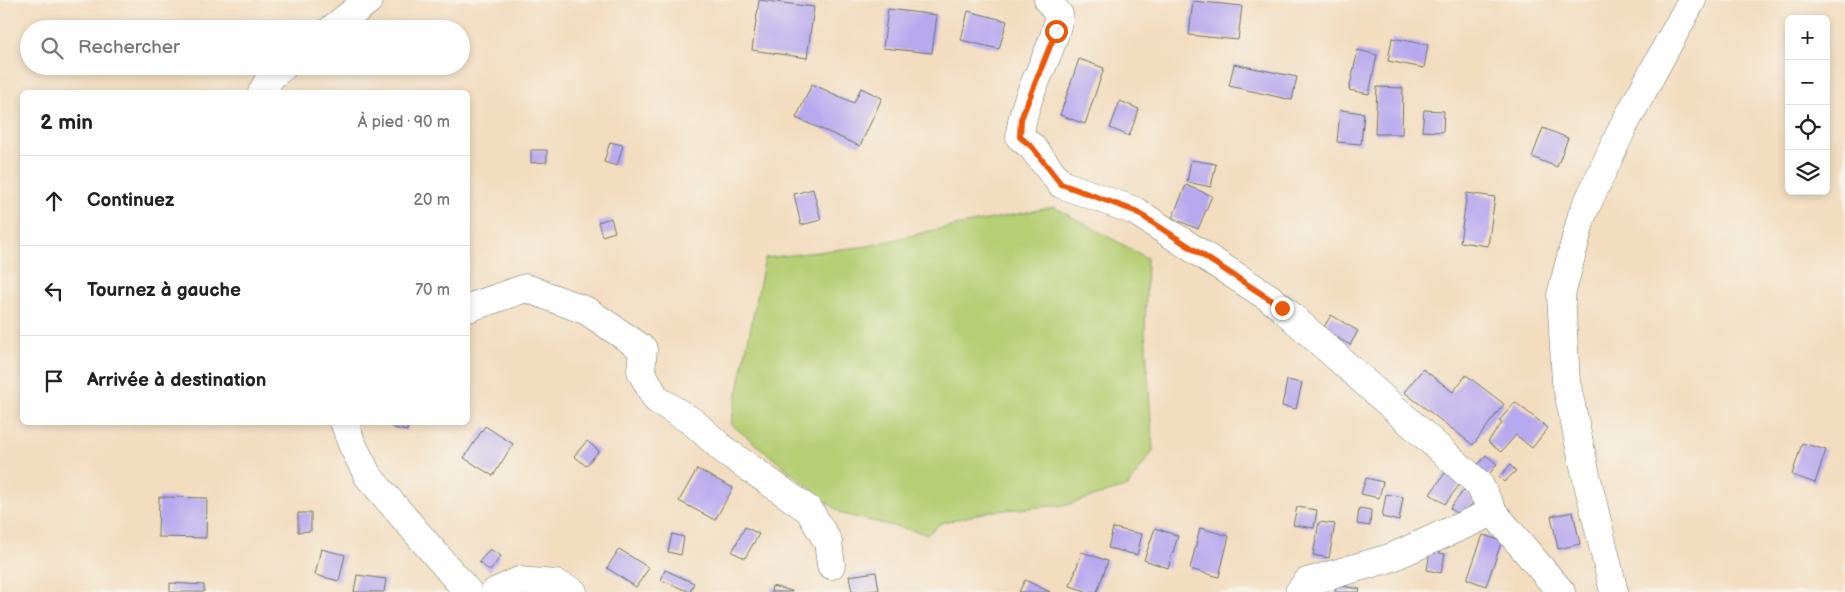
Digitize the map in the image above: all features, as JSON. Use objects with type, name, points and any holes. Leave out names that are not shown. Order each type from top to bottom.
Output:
[{"type":"street","points":[[343,20],[369,0]]},
{"type":"street","points":[[1048,0],[1059,15],[1056,31],[1021,119],[1020,137],[1032,147],[1061,184],[1135,211],[1271,300],[1479,484],[1493,512],[1561,592]]},
{"type":"street","points":[[1614,592],[1566,382],[1561,295],[1582,215],[1623,127],[1692,0]]},
{"type":"street","points":[[263,90],[273,75]]},
{"type":"street","points":[[470,307],[526,288],[587,311],[643,349],[641,370],[656,400],[693,422],[739,462],[809,510],[828,542],[831,565]]},
{"type":"street","points":[[345,425],[368,476],[468,592]]},
{"type":"street","points":[[1299,592],[1307,582],[1390,558],[1493,512]]},
{"type":"street","points":[[496,592],[519,581],[556,584],[573,592]]},
{"type":"green space","points":[[1054,207],[1147,258],[1145,331],[1153,451],[1128,486],[1067,505],[992,511],[941,523],[928,534],[842,514],[731,424],[765,258],[868,246],[930,231]]},
{"type":"building","points":[[759,0],[814,7],[807,58],[752,50]]},
{"type":"building","points":[[1193,1],[1242,6],[1238,40],[1189,35]]},
{"type":"building","points":[[888,9],[937,15],[932,53],[883,48]]},
{"type":"building","points":[[968,11],[1007,21],[999,49],[961,40]]},
{"type":"building","points":[[1392,38],[1428,45],[1424,68],[1388,61]]},
{"type":"building","points":[[1358,50],[1377,55],[1369,94],[1349,90]]},
{"type":"building","points":[[1079,59],[1104,68],[1085,124],[1060,115]]},
{"type":"building","points":[[1234,64],[1297,77],[1292,100],[1229,86]]},
{"type":"building","points":[[812,84],[854,103],[861,88],[882,98],[860,146],[796,118]]},
{"type":"building","points":[[1377,87],[1403,88],[1402,134],[1375,134]]},
{"type":"building","points":[[1120,101],[1139,109],[1129,136],[1110,128]]},
{"type":"building","points":[[1340,110],[1364,113],[1361,144],[1337,142]]},
{"type":"building","points":[[1424,110],[1444,111],[1443,132],[1422,131]]},
{"type":"building","points":[[1543,128],[1568,138],[1557,167],[1532,157]]},
{"type":"building","points":[[610,142],[623,145],[617,166],[604,162]]},
{"type":"building","points":[[531,150],[547,150],[547,162],[531,163]]},
{"type":"building","points":[[1191,160],[1216,164],[1211,187],[1187,182]]},
{"type":"building","points":[[1186,185],[1212,196],[1198,229],[1172,218]]},
{"type":"building","points":[[813,189],[821,220],[801,225],[794,194]]},
{"type":"building","points":[[1467,193],[1495,197],[1488,246],[1460,242]]},
{"type":"building","points":[[611,218],[615,232],[602,236],[598,222]]},
{"type":"building","points":[[1331,315],[1358,331],[1350,345],[1323,329]]},
{"type":"building","points":[[1423,369],[1453,392],[1466,375],[1504,404],[1473,445],[1404,392]]},
{"type":"building","points":[[1287,380],[1302,383],[1296,409],[1282,406]]},
{"type":"building","points":[[1515,402],[1548,428],[1532,448],[1516,435],[1501,452],[1488,442],[1502,423],[1499,421]]},
{"type":"building","points":[[394,425],[408,425],[407,431],[393,428]]},
{"type":"building","points":[[485,426],[513,444],[493,476],[464,458]]},
{"type":"building","points":[[587,441],[599,451],[586,466],[574,456]]},
{"type":"building","points":[[1802,443],[1826,450],[1815,483],[1792,475]]},
{"type":"building","points":[[1486,455],[1497,464],[1487,477],[1476,467]]},
{"type":"building","points":[[1510,465],[1516,471],[1504,482],[1499,477]]},
{"type":"building","points":[[697,469],[733,488],[715,520],[679,501]]},
{"type":"building","points":[[1445,473],[1460,484],[1445,504],[1430,494]]},
{"type":"building","points":[[1366,478],[1383,482],[1379,498],[1361,494]]},
{"type":"building","points":[[1464,490],[1475,500],[1461,517],[1450,508]]},
{"type":"building","points":[[1386,494],[1403,497],[1399,521],[1382,517]]},
{"type":"building","points":[[159,497],[207,498],[206,538],[158,537]]},
{"type":"building","points":[[1297,507],[1317,510],[1314,528],[1293,525]]},
{"type":"building","points":[[1359,508],[1371,510],[1370,526],[1357,524]]},
{"type":"building","points":[[1573,512],[1580,544],[1558,549],[1551,516]]},
{"type":"building","points":[[298,513],[311,513],[311,531],[298,532]]},
{"type":"building","points":[[1319,522],[1335,524],[1329,558],[1313,555]]},
{"type":"building","points":[[745,527],[759,534],[745,558],[732,552]]},
{"type":"building","points":[[1113,528],[1142,534],[1137,555],[1108,548]]},
{"type":"building","points":[[1155,528],[1178,536],[1168,568],[1144,560]]},
{"type":"building","points":[[1200,528],[1229,536],[1219,577],[1190,569]]},
{"type":"building","points":[[672,534],[684,537],[681,555],[668,552]]},
{"type":"building","points":[[1483,535],[1502,541],[1486,586],[1467,579]]},
{"type":"building","points":[[321,549],[345,555],[339,581],[315,575]]},
{"type":"building","points":[[490,549],[501,556],[490,571],[479,562]]},
{"type":"building","points":[[619,549],[649,568],[636,587],[607,568]]},
{"type":"building","points":[[1430,551],[1445,554],[1441,573],[1427,570]]},
{"type":"building","points":[[1082,552],[1108,561],[1097,592],[1089,592],[1070,586]]},
{"type":"building","points":[[665,570],[694,583],[690,592],[661,580]]},
{"type":"building","points":[[876,572],[879,590],[852,592],[849,576]]},
{"type":"building","points":[[357,575],[386,579],[384,592],[354,592]]},
{"type":"building","points":[[1025,580],[1050,592],[1019,592]]},
{"type":"building","points":[[170,583],[204,585],[204,592],[170,592]]},
{"type":"building","points":[[1336,585],[1360,589],[1359,592],[1335,592]]},
{"type":"building","points":[[772,586],[792,591],[792,592],[771,592]]},
{"type":"route","points":[[1056,31],[1021,119],[1020,137],[1032,147],[1061,184],[1135,211],[1282,308]]}]
